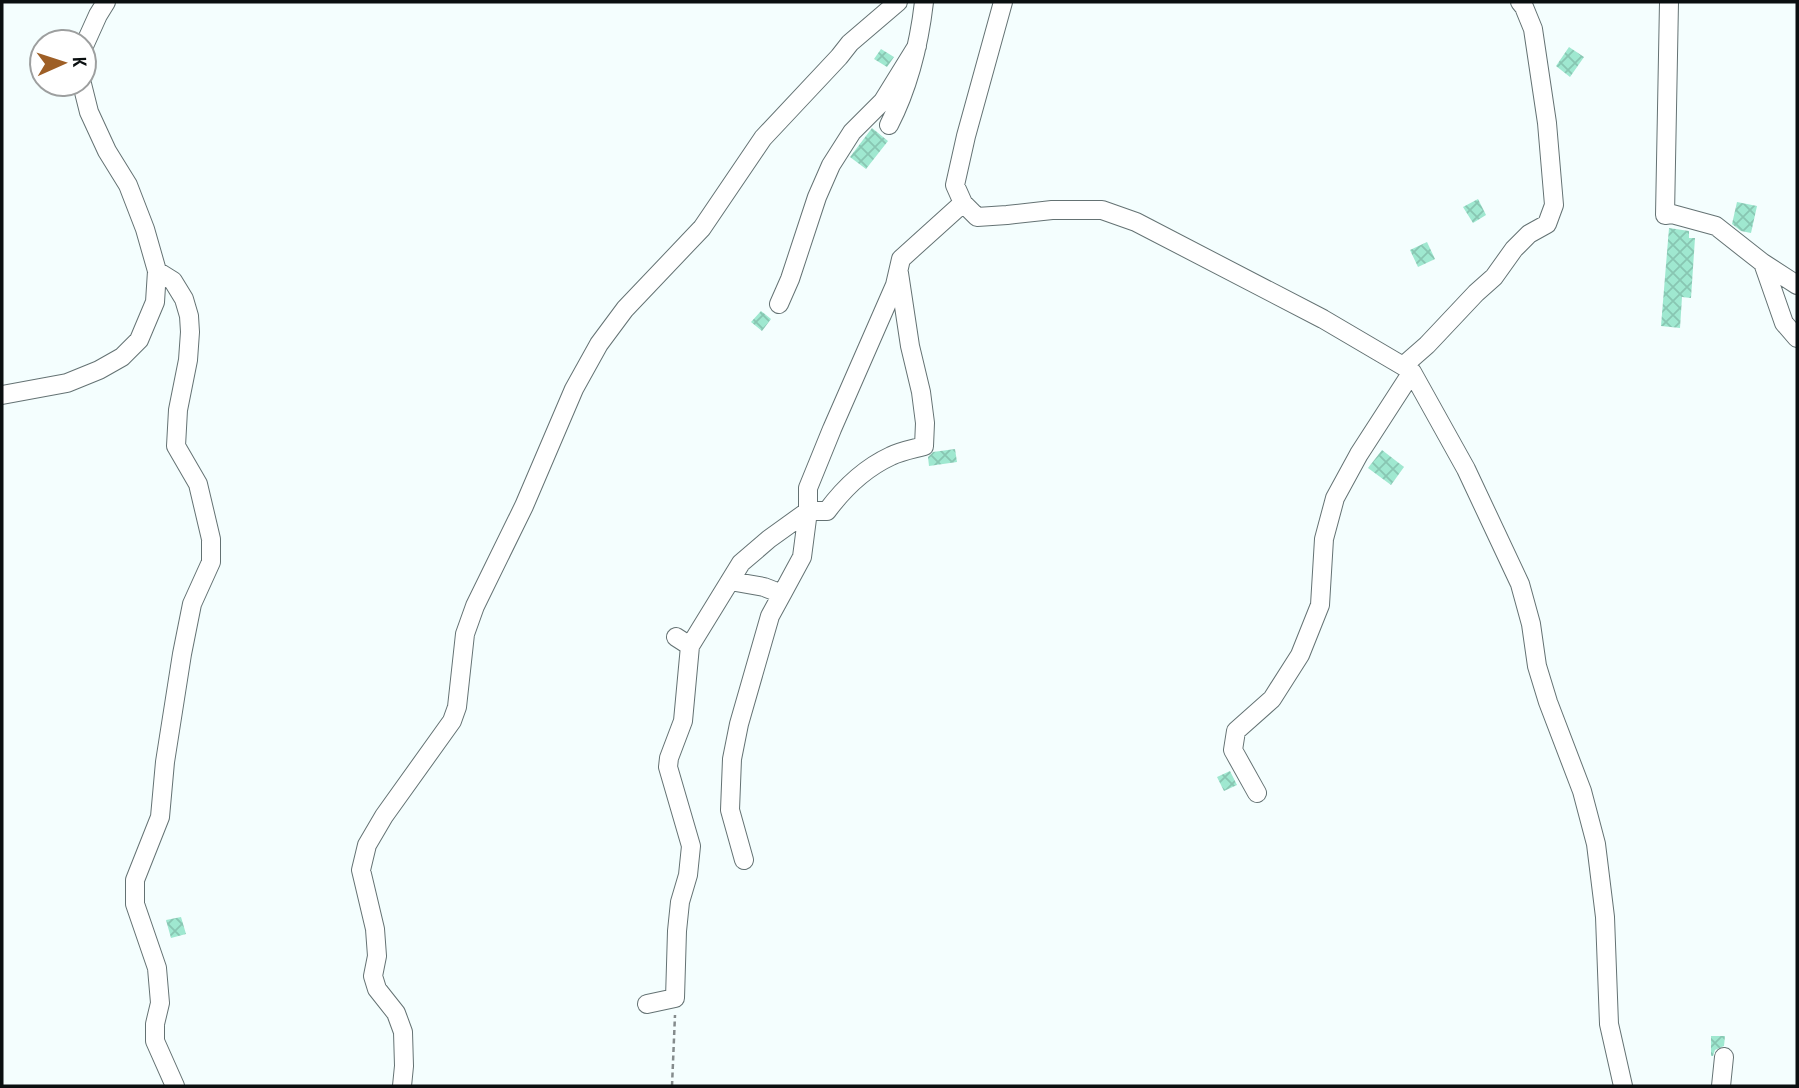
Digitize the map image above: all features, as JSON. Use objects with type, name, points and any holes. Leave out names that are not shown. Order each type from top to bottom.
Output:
[{"type":"street","points":[[92,28],[106,2]]},
{"type":"street","points":[[402,1086],[403,1032],[396,1013],[377,989],[373,976],[377,956],[375,929],[361,870],[367,845],[384,816],[452,722],[457,707],[465,634],[475,606],[524,506],[574,389],[599,344],[625,309],[702,228],[763,138],[850,43],[898,2]]},
{"type":"street","points":[[889,125],[900,103],[917,46],[925,2]]},
{"type":"street","points":[[1003,2],[955,185],[963,202],[977,217],[1052,210],[1102,210],[1136,222],[1323,319],[1407,369],[1466,468],[1520,584],[1531,624],[1537,666],[1582,791],[1596,844],[1605,918],[1609,1024],[1623,1086]]},
{"type":"street","points":[[1257,793],[1233,750],[1236,731],[1272,699],[1300,655],[1320,605],[1324,539],[1335,498],[1407,369],[1494,277],[1529,234],[1547,224],[1554,205],[1547,123],[1532,29],[1520,2]]},
{"type":"street","points":[[1669,2],[1667,221],[1671,214],[1716,226],[1763,263],[1797,285]]},
{"type":"street","points":[[779,304],[831,165],[852,132],[883,100],[917,46]]},
{"type":"street","points":[[2,396],[67,383],[122,357],[139,340],[155,302],[157,271],[145,229],[128,185],[102,141],[86,98]]},
{"type":"street","points":[[744,860],[730,810],[732,759],[739,724],[770,616],[802,558],[808,488],[895,285],[901,259],[963,202]]},
{"type":"street","points":[[1763,263],[1784,323],[1797,338]]},
{"type":"street","points":[[647,1004],[675,998],[680,902],[688,875],[691,846],[668,767],[683,721],[683,641],[730,581],[741,562],[769,539],[808,511],[827,511],[839,495],[867,469],[893,455],[924,446],[922,392],[910,346],[899,270]]},
{"type":"street","points":[[157,271],[173,281],[184,299],[189,316],[188,359],[178,410],[176,446],[198,484],[211,539],[211,562],[192,604],[182,654],[165,762],[160,817],[135,880],[135,904],[157,968],[160,1003],[155,1024],[155,1041],[175,1086]]},
{"type":"street","points":[[730,581],[764,587],[782,594]]},
{"type":"street","points":[[1721,1086],[1724,1057]]},
{"type":"path","points":[[672,1086],[675,998]]},
{"type":"building","points":[[1569,47],[1584,57],[1570,77],[1556,66]]},
{"type":"building","points":[[881,49],[894,57],[887,67],[874,59]]},
{"type":"building","points":[[872,128],[888,141],[866,169],[850,157]]},
{"type":"building","points":[[1478,199],[1486,215],[1473,223],[1463,207]]},
{"type":"building","points":[[1737,202],[1757,206],[1751,233],[1741,231],[1732,224]]},
{"type":"building","points":[[1669,228],[1689,231],[1689,238],[1695,238],[1691,298],[1682,297],[1680,328],[1661,326]]},
{"type":"building","points":[[1427,242],[1435,259],[1418,267],[1410,250]]},
{"type":"building","points":[[761,311],[771,319],[762,331],[751,322]]},
{"type":"building","points":[[955,449],[957,462],[929,466],[928,457],[933,452]]},
{"type":"building","points":[[1382,450],[1404,467],[1391,485],[1368,468]]},
{"type":"building","points":[[1230,771],[1237,785],[1224,791],[1217,777]]},
{"type":"building","points":[[181,917],[186,934],[171,938],[166,920]]},
{"type":"building","points":[[1711,1036],[1725,1036],[1724,1046],[1715,1050],[1713,1056],[1711,1056]]}]
